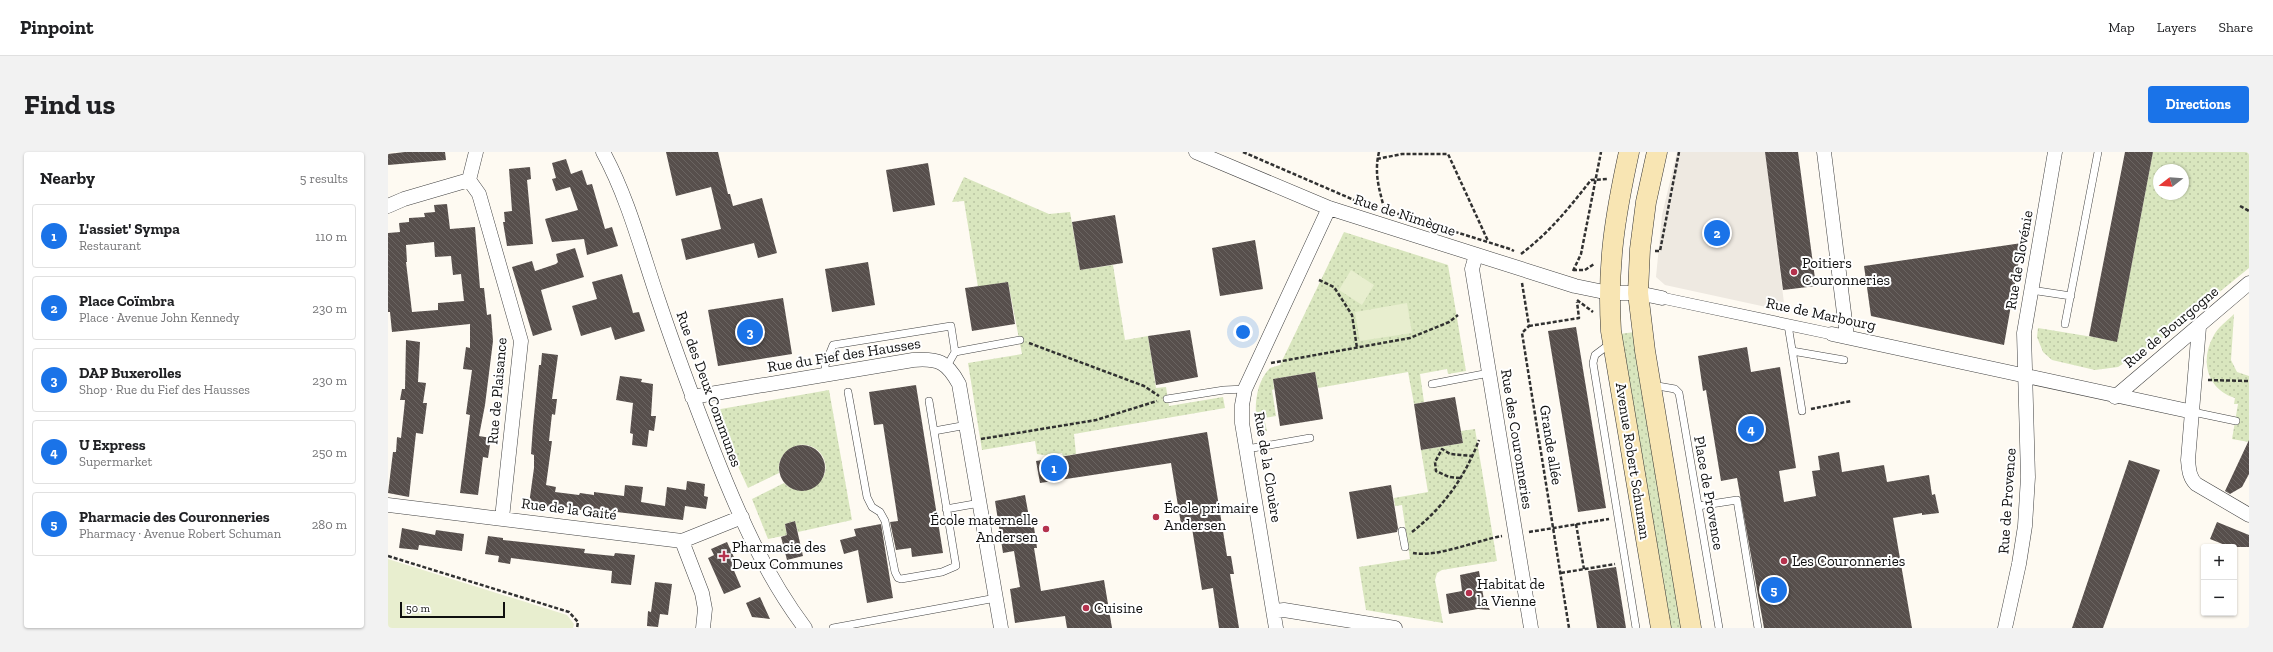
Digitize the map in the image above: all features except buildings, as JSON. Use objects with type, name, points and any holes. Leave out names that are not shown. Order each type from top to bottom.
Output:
[{"type":"main road","name":"Avenue Robert Schuman","points":[[1629,152],[1611,247],[1609,293],[1613,342],[1660,628]]},
{"type":"main road","name":"Avenue Robert Schuman","points":[[1657,152],[1646,202],[1640,249],[1638,293],[1650,385],[1691,628]]},
{"type":"street","points":[[388,206],[404,199],[469,180],[476,152]]},
{"type":"street","name":"Rue des Deux Communes","points":[[603,152],[619,187],[692,397],[742,517],[779,588],[805,628]]},
{"type":"street","name":"Rue de Nimègue","points":[[1196,152],[1329,208],[1575,286],[1609,293]]},
{"type":"street","points":[[1824,152],[1847,337]]},
{"type":"street","name":"Rue de Slovénie","points":[[2026,374],[2024,333],[2055,152]]},
{"type":"street","name":"Rue de Plaisance","points":[[469,180],[479,194],[521,341],[502,518]]},
{"type":"street","name":"Rue de la Clouère","points":[[1276,628],[1275,611],[1246,449],[1242,411],[1246,389],[1255,366],[1329,208]]},
{"type":"street","name":"Rue des Couronneries","points":[[1476,255],[1472,269],[1531,628]]},
{"type":"street","name":"Rue de Bourgogne","points":[[2115,397],[2249,283]]},
{"type":"street","name":"Rue de Marbourg","points":[[1609,293],[1638,293],[2026,374]]},
{"type":"street","points":[[2199,327],[2188,460],[2191,480],[2249,516]]},
{"type":"street","name":"Rue du Fief des Hausses","points":[[692,397],[926,359],[935,360],[947,366]]},
{"type":"street","points":[[947,366],[959,384],[1001,628]]},
{"type":"street","points":[[2026,374],[2115,397],[2193,412]]},
{"type":"street","name":"Rue de Provence","points":[[2005,628],[2014,591],[2025,526],[2028,477],[2026,374]]},
{"type":"street","name":"Rue de la Gaité","points":[[388,505],[682,541],[742,517]]},
{"type":"street","points":[[682,541],[702,593],[705,610],[703,628]]},
{"type":"street","points":[[1275,611],[1284,610],[1395,628]]},
{"type":"lane","points":[[2065,324],[2098,152]]},
{"type":"lane","points":[[2031,290],[2071,296]]},
{"type":"lane","points":[[1788,325],[1802,411]]},
{"type":"lane","points":[[826,375],[825,365],[833,345],[951,326],[955,352],[947,366]]},
{"type":"lane","points":[[955,352],[1020,340]]},
{"type":"lane","points":[[1613,342],[1595,355],[1593,363],[1636,628]]},
{"type":"lane","points":[[1792,351],[1844,360]]},
{"type":"lane","points":[[1432,384],[1489,373]]},
{"type":"lane","name":"Place de Provence","points":[[1650,385],[1675,389],[1679,393],[1719,628]]},
{"type":"lane","points":[[1168,399],[1224,390],[1246,389]]},
{"type":"lane","points":[[848,392],[867,496],[872,507],[880,512],[885,521],[892,562],[898,578],[906,579],[942,572],[956,566],[929,401]]},
{"type":"lane","points":[[2193,412],[2236,421]]},
{"type":"lane","points":[[934,431],[967,425]]},
{"type":"lane","points":[[1246,449],[1310,438]]},
{"type":"lane","points":[[1698,506],[1737,500],[1758,628]]},
{"type":"lane","points":[[946,508],[980,503]]},
{"type":"lane","points":[[1403,535],[1405,547]]},
{"type":"lane","points":[[833,628],[996,598]]},
{"type":"path","points":[[1243,152],[1354,200],[1488,242],[1448,154],[1402,154],[1377,159]]},
{"type":"path","points":[[1379,152],[1376,176],[1384,209]]},
{"type":"path","points":[[1572,270],[1581,254],[1601,152]]},
{"type":"path","points":[[1660,251],[1663,225],[1679,152]]},
{"type":"path","points":[[1520,269],[1518,256],[1543,237],[1591,180],[1611,179]]},
{"type":"path","points":[[2240,206],[2249,211]]},
{"type":"path","name":"Grande allée","points":[[1520,269],[1529,326],[1522,333],[1569,628]]},
{"type":"path","points":[[1319,280],[1334,287],[1352,315],[1357,348]]},
{"type":"path","points":[[1529,326],[1579,318],[1577,302]]},
{"type":"path","points":[[1255,366],[1410,338],[1449,322],[1458,315]]},
{"type":"path","points":[[970,441],[1096,420],[1162,400],[1144,386],[1020,340]]},
{"type":"path","points":[[2195,380],[2249,381]]},
{"type":"path","points":[[1802,411],[1851,401]]},
{"type":"path","points":[[1403,535],[1437,510],[1460,478],[1473,456],[1479,440]]},
{"type":"path","points":[[1460,478],[1449,477],[1436,471],[1435,462],[1442,449],[1450,454],[1473,456]]},
{"type":"path","points":[[1405,547],[1409,552],[1423,554],[1464,547],[1496,537],[1618,517]]},
{"type":"path","points":[[1576,524],[1584,569]]},
{"type":"path","points":[[388,556],[569,612],[578,622],[577,628]]},
{"type":"path","points":[[1560,573],[1626,562]]},
{"type":"green space","points":[[2153,152],[2249,152],[2249,268],[2164,337],[2118,367],[2095,370],[2052,360],[2043,352],[2037,337],[2038,328],[2117,341]]},
{"type":"green space","points":[[964,177],[1049,214],[1070,212],[1080,270],[1113,265],[1125,340],[1148,336],[1156,388],[1166,387],[1169,406],[1223,397],[1225,408],[1074,434],[1076,454],[1063,456],[1062,453],[1055,454],[1056,457],[1037,454],[1035,441],[982,450],[968,363],[1022,354],[1008,282],[978,287],[964,201],[952,202]]},
{"type":"green space","points":[[1344,232],[1448,265],[1466,371],[1448,374],[1447,369],[1420,374],[1424,402],[1414,404],[1408,372],[1318,388],[1315,372],[1273,379],[1274,389],[1272,390],[1276,416],[1264,418],[1267,431],[1258,432],[1256,398],[1261,382],[1270,368],[1280,365]]},
{"type":"green space","points":[[1351,270],[1374,285],[1362,305],[1339,290]]},
{"type":"green space","points":[[1407,303],[1412,333],[1360,341],[1355,312]]},
{"type":"green space","points":[[2234,314],[2231,360],[2237,372],[2249,376],[2249,442],[2232,439],[2238,404],[2234,404],[2235,398],[2225,394],[2212,381],[2207,364],[2209,346],[2215,334]]},
{"type":"green space","points":[[1635,332],[1685,628],[1668,628],[1619,334]]},
{"type":"green space","points":[[829,390],[852,520],[798,532],[795,521],[785,524],[787,535],[768,539],[752,499],[784,483],[791,488],[799,490],[815,486],[821,481],[824,474],[826,466],[823,457],[817,450],[810,446],[795,446],[782,456],[779,464],[779,473],[748,488],[723,434],[715,410]]},
{"type":"green space","points":[[1475,429],[1497,561],[1442,570],[1437,573],[1435,580],[1443,623],[1366,610],[1359,567],[1410,559],[1402,505],[1395,506],[1394,498],[1428,492],[1421,450],[1463,443],[1461,431]]},
{"type":"green space","points":[[388,559],[567,615],[574,624],[573,628],[388,628]]},
{"type":"shaded area","points":[[1677,152],[1765,152],[1785,311],[1665,285],[1656,277],[1662,215]]},
{"type":"place","name":"Place Coïmbra","points":[[1717,233]]},
{"type":"place","name":"Poitiers Couronneries","points":[[1794,272]]},
{"type":"place","name":"DAP Buxerolles","points":[[750,332]]},
{"type":"place","name":"U Express","points":[[1751,429]]},
{"type":"place","name":"L'assiet' Sympa","points":[[1054,468]]},
{"type":"place","name":"École primaire Andersen","points":[[1156,517]]},
{"type":"place","name":"École maternelle Andersen","points":[[1046,529]]},
{"type":"place","name":"Pharmacie des Deux Communes","points":[[724,556]]},
{"type":"place","name":"Les Couronneries","points":[[1784,561]]},
{"type":"place","name":"Pharmacie des Couronneries","points":[[1774,590]]},
{"type":"place","name":"Habitat de la Vienne","points":[[1469,593]]},
{"type":"place","name":"Cuisine","points":[[1086,608]]}]
